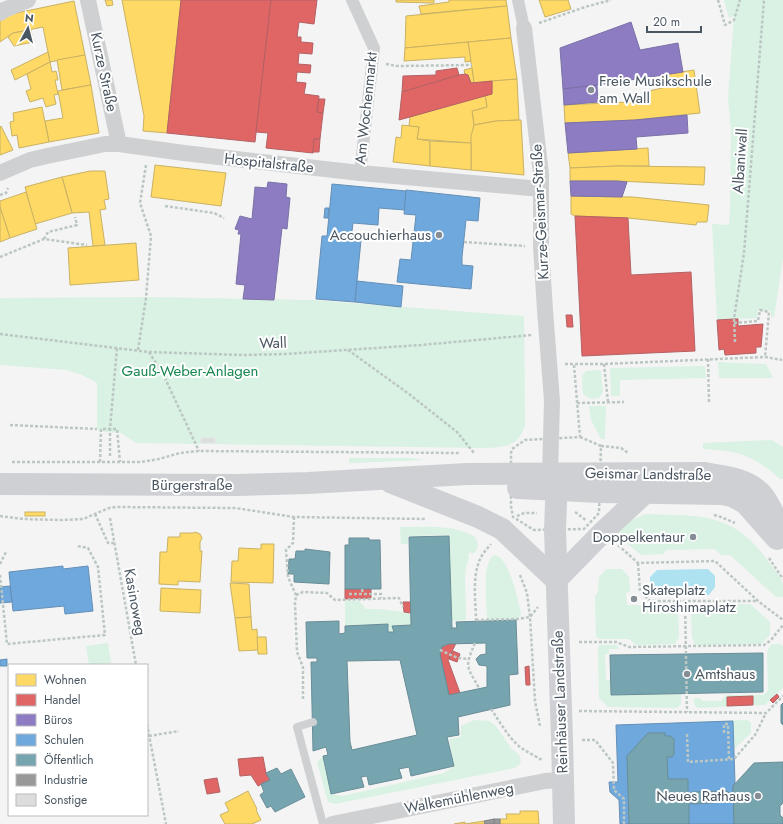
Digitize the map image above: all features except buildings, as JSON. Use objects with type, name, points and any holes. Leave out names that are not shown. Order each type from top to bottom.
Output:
[{"type":"main road","name":"Geismar Landstraße","points":[[553,481],[704,473],[737,480],[754,488],[764,496],[760,510],[774,549]]},
{"type":"main road","name":"Bürgerstraße","points":[[0,484],[237,485],[385,480],[467,474],[553,481]]},
{"type":"main road","points":[[385,480],[478,517],[502,529],[556,580],[603,532],[646,492]]},
{"type":"main road","name":"Geismar Landstraße","points":[[553,481],[600,492],[721,494],[732,496],[760,510],[783,534]]},
{"type":"main road","name":"Reinhäuser Landstraße","points":[[553,481],[550,548],[556,580],[564,824]]},
{"type":"street","points":[[0,13],[28,0]]},
{"type":"street","name":"Kurze Straße","points":[[88,0],[119,144]]},
{"type":"street","name":"Am Wochenmarkt","points":[[352,0],[374,48],[360,173]]},
{"type":"street","name":"Kurze-Geismar-Straße","points":[[518,0],[524,28],[542,174],[541,247],[552,401],[553,481]]},
{"type":"street","name":"Hospitalstraße","points":[[0,173],[30,160],[105,144],[119,144],[149,149],[360,173],[541,189]]},
{"type":"street","name":"Walkemühlenweg","points":[[332,824],[545,781],[563,780]]},
{"type":"lane","points":[[313,722],[297,727],[323,824]]},
{"type":"path","points":[[524,28],[585,7],[611,0]]},
{"type":"path","points":[[718,0],[725,25],[734,20],[740,0]]},
{"type":"path","name":"Albaniwall","points":[[734,323],[744,253],[764,0]]},
{"type":"path","points":[[372,63],[397,66],[472,65]]},
{"type":"path","points":[[138,350],[146,298],[151,236],[140,202],[149,149]]},
{"type":"path","points":[[165,206],[214,213],[224,218]]},
{"type":"path","points":[[44,238],[48,232],[77,225],[75,217]]},
{"type":"path","points":[[0,257],[44,238],[87,245]]},
{"type":"path","points":[[464,242],[541,247]]},
{"type":"path","points":[[735,342],[734,323],[758,321],[760,310],[769,312],[765,357]]},
{"type":"path","name":"Wall","points":[[0,334],[149,352],[243,355],[347,350],[547,333]]},
{"type":"path","points":[[110,456],[110,429],[117,348]]},
{"type":"path","points":[[347,350],[409,394],[458,432],[474,453]]},
{"type":"path","points":[[149,352],[164,376],[199,451]]},
{"type":"path","points":[[549,362],[574,365],[765,357],[782,360]]},
{"type":"path","points":[[708,359],[709,402]]},
{"type":"path","points":[[604,364],[608,402]]},
{"type":"path","points":[[574,365],[580,437]]},
{"type":"path","points":[[576,403],[624,402]]},
{"type":"path","points":[[10,425],[97,429]]},
{"type":"path","points":[[100,462],[101,429],[117,429],[120,462]]},
{"type":"path","points":[[601,446],[621,448],[630,454]]},
{"type":"path","points":[[8,462],[141,462],[180,453],[199,451],[482,453]]},
{"type":"path","points":[[504,453],[511,453]]},
{"type":"path","points":[[0,516],[23,519],[83,519],[116,507],[184,507],[235,508],[294,517],[430,519]]},
{"type":"path","points":[[713,515],[721,517],[760,510]]},
{"type":"path","points":[[95,514],[108,543],[114,543]]},
{"type":"path","points":[[294,517],[293,543],[286,550],[288,576],[296,595],[297,652],[303,667],[303,700]]},
{"type":"path","name":"Kasinoweg","points":[[110,518],[136,664]]},
{"type":"path","points":[[493,542],[482,555],[478,564],[476,584],[476,621],[530,617]]},
{"type":"path","points":[[0,574],[7,644],[105,635],[98,567],[88,548],[77,546]]},
{"type":"path","points":[[774,549],[783,579]]},
{"type":"path","points":[[624,551],[638,563],[715,561],[758,601],[783,620]]},
{"type":"path","points":[[0,564],[6,552]]},
{"type":"path","points":[[638,563],[640,591],[650,601],[758,601]]},
{"type":"path","points":[[520,573],[527,593],[530,617],[535,701],[542,732]]},
{"type":"path","points":[[362,589],[363,594]]},
{"type":"path","points":[[296,595],[302,592],[327,593],[335,600],[398,598],[403,607]]},
{"type":"path","points":[[349,594],[381,594],[381,598]]},
{"type":"path","points":[[684,602],[687,712]]},
{"type":"path","points":[[602,642],[616,642],[629,647],[764,645],[771,640],[783,625]]},
{"type":"path","points":[[475,643],[467,664],[468,669],[479,688]]},
{"type":"path","points":[[440,650],[458,658],[468,659]]},
{"type":"path","points":[[687,734],[688,762],[734,759],[755,735],[766,712],[783,696]]},
{"type":"path","points":[[491,709],[504,729],[520,746],[544,762],[544,754]]},
{"type":"path","points":[[561,710],[766,712]]},
{"type":"path","points":[[724,732],[724,724],[728,724],[729,760]]},
{"type":"path","points":[[148,730],[166,824]]},
{"type":"path","points":[[149,736],[179,731]]},
{"type":"path","points":[[613,763],[614,790],[624,799],[624,824]]},
{"type":"green space","points":[[724,0],[783,0],[783,259],[774,317],[771,317],[771,311],[758,310],[757,318],[717,320],[712,224],[729,225],[730,206],[731,130],[728,98],[734,16],[729,18]]},
{"type":"green space","name":"Gauß-Weber-Anlagen","points":[[150,297],[311,300],[524,316],[525,425],[522,433],[514,442],[509,445],[491,448],[136,443],[121,433],[106,432],[97,429],[97,383],[82,375],[67,370],[0,365],[0,298]]},
{"type":"green space","points":[[718,362],[766,364],[773,378],[719,378]]},
{"type":"green space","points":[[705,366],[706,378],[620,380],[620,396],[611,396],[610,368]]},
{"type":"green space","points":[[601,370],[603,392],[599,398],[591,399],[583,394],[582,376],[586,371]]},
{"type":"green space","points":[[589,406],[606,406],[605,439],[601,439],[591,420]]},
{"type":"green space","points":[[772,440],[783,447],[783,479],[780,479],[762,464],[745,456],[726,451],[703,449],[703,443]]},
{"type":"green space","points":[[349,458],[408,458],[427,460],[349,463]]},
{"type":"green space","points":[[645,514],[697,516],[726,524],[740,532],[753,543],[766,558],[782,581],[783,597],[776,597],[730,555],[721,555],[715,549],[666,550],[663,554],[641,555],[614,533],[628,522]]},
{"type":"green space","points":[[400,527],[449,528],[475,537],[478,544],[477,548],[473,554],[470,552],[468,554],[469,558],[466,567],[466,620],[452,621],[449,535],[408,536],[408,544],[401,544]]},
{"type":"green space","points":[[494,555],[499,557],[504,563],[512,580],[521,613],[517,619],[487,620],[486,575],[487,566],[490,559]]},
{"type":"green space","points":[[606,569],[622,569],[629,577],[630,591],[626,593],[627,605],[678,605],[679,637],[675,644],[636,645],[629,639],[600,639],[596,637],[595,596],[598,592],[599,577]]},
{"type":"green space","points":[[345,601],[359,601],[366,609],[380,609],[411,613],[411,625],[392,626],[394,632],[389,632],[388,624],[345,626]]},
{"type":"green space","points":[[750,604],[770,622],[770,635],[761,644],[695,645],[692,637],[691,605]]},
{"type":"green space","points":[[108,643],[111,663],[89,664],[86,646]]},
{"type":"green space","points":[[771,644],[781,644],[783,646],[783,688],[765,705],[697,708],[694,704],[694,698],[699,698],[703,701],[721,701],[726,695],[763,695],[768,691],[767,652]]},
{"type":"green space","points":[[599,645],[617,645],[619,649],[609,649],[609,654],[605,654],[606,680],[610,680],[610,695],[681,694],[681,705],[676,708],[608,707],[599,698]]},
{"type":"green space","points":[[474,720],[489,721],[496,726],[511,748],[519,755],[521,760],[520,764],[515,768],[335,804],[328,802],[317,762],[323,756],[331,794],[342,796],[444,773],[454,766],[449,739],[461,737],[461,726]]},
{"type":"green space","points":[[747,720],[751,723],[751,733],[734,749],[693,750],[690,746],[689,722]]},
{"type":"water","points":[[708,569],[715,576],[715,587],[709,595],[657,596],[650,590],[650,577],[657,570]]},
{"type":"place","name":"Freie Musikschule am Wall","points":[[591,90]]},
{"type":"place","name":"Accouchierhaus","points":[[439,235]]},
{"type":"place","name":"Doppelkentaur","points":[[693,537]]},
{"type":"place","name":"Skateplatz Hiroshimaplatz","points":[[634,599]]},
{"type":"place","name":"Amtshaus","points":[[687,674]]},
{"type":"place","name":"Neues Rathaus","points":[[758,796]]}]
